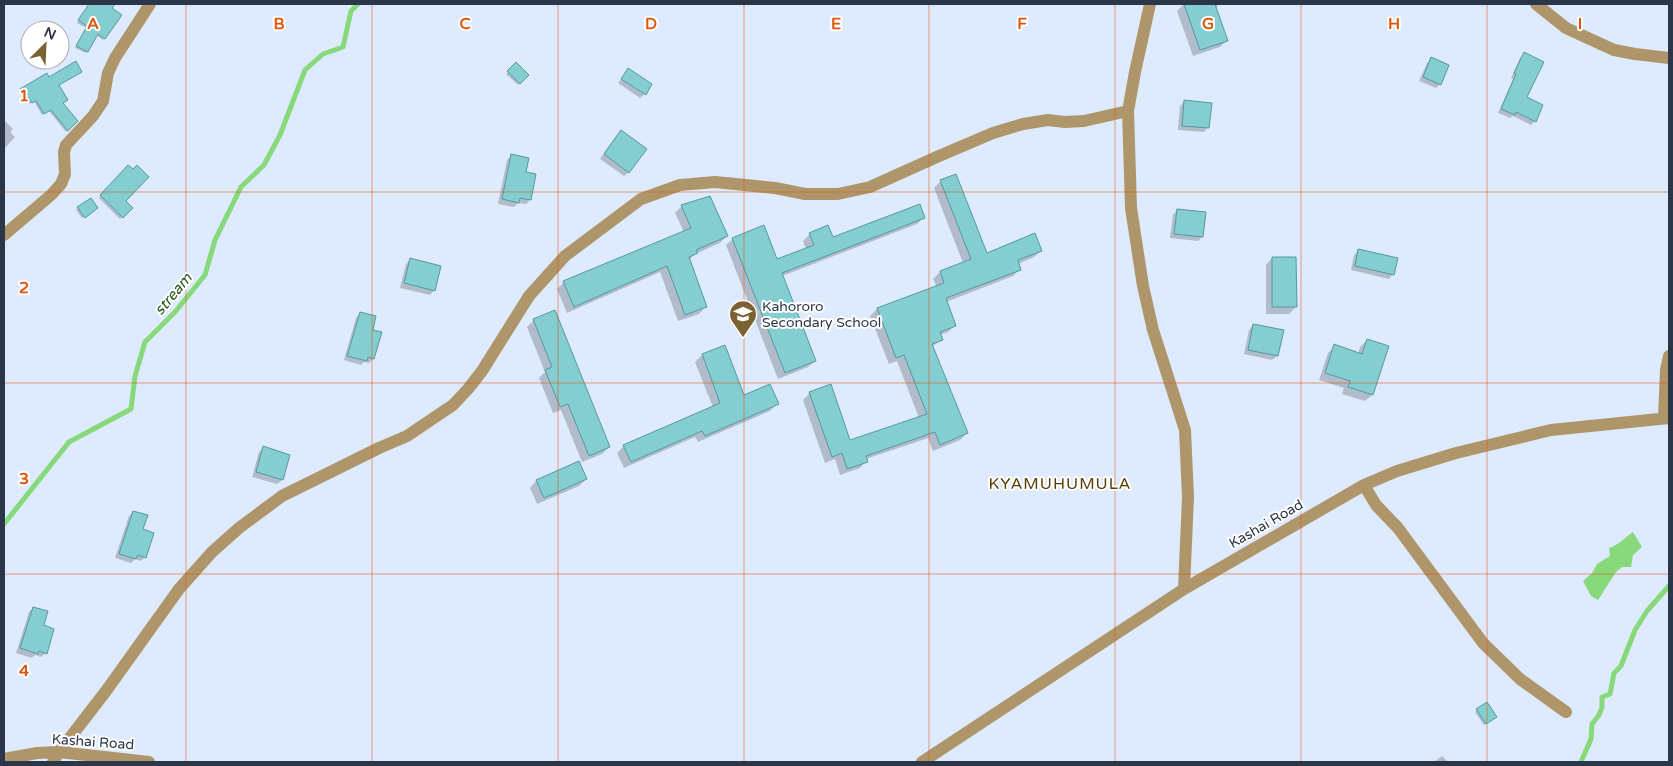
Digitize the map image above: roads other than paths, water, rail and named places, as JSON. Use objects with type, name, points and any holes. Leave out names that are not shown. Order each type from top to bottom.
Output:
[{"type":"street","points":[[4,235],[51,195],[61,184],[65,174],[64,152],[66,145],[93,116],[102,101],[108,73],[115,58],[150,4]]},
{"type":"street","points":[[1150,4],[1128,111],[1131,208],[1142,286],[1153,330],[1185,430],[1188,497],[1184,589]]},
{"type":"street","points":[[1536,4],[1566,28],[1614,50],[1669,58]]},
{"type":"street","points":[[56,757],[106,692],[179,589],[212,552],[239,528],[282,496],[407,436],[453,405],[482,371],[529,296],[565,256],[641,199],[680,185],[716,182],[775,188],[805,194],[838,194],[870,187],[948,152],[1022,124],[1048,120],[1065,122],[1084,121],[1128,111]]},
{"type":"street","points":[[1667,418],[1666,370],[1669,356]]},
{"type":"street","name":"Kashai Road","points":[[922,762],[1184,589],[1364,484],[1397,471],[1551,430],[1667,418]]},
{"type":"street","points":[[1364,484],[1376,505],[1398,528],[1483,643],[1520,679],[1566,712]]},
{"type":"street","name":"Kashai Road","points":[[4,759],[37,753],[56,757],[149,762]]},
{"type":"waterway","name":"stream","points":[[4,524],[69,442],[131,409],[135,376],[145,342],[175,312],[205,275],[215,240],[241,187],[264,165],[280,135],[305,70],[323,54],[343,47],[351,11],[358,4]]},
{"type":"waterway","points":[[1581,762],[1591,739],[1592,724],[1602,707],[1602,697],[1610,694],[1614,673],[1621,666],[1635,630],[1647,611],[1669,586]]},
{"type":"place","name":"Kahororo Secondary School","points":[[743,338]]},
{"type":"district","name":"KYAMUHUMULA","points":[[1060,484]]}]
